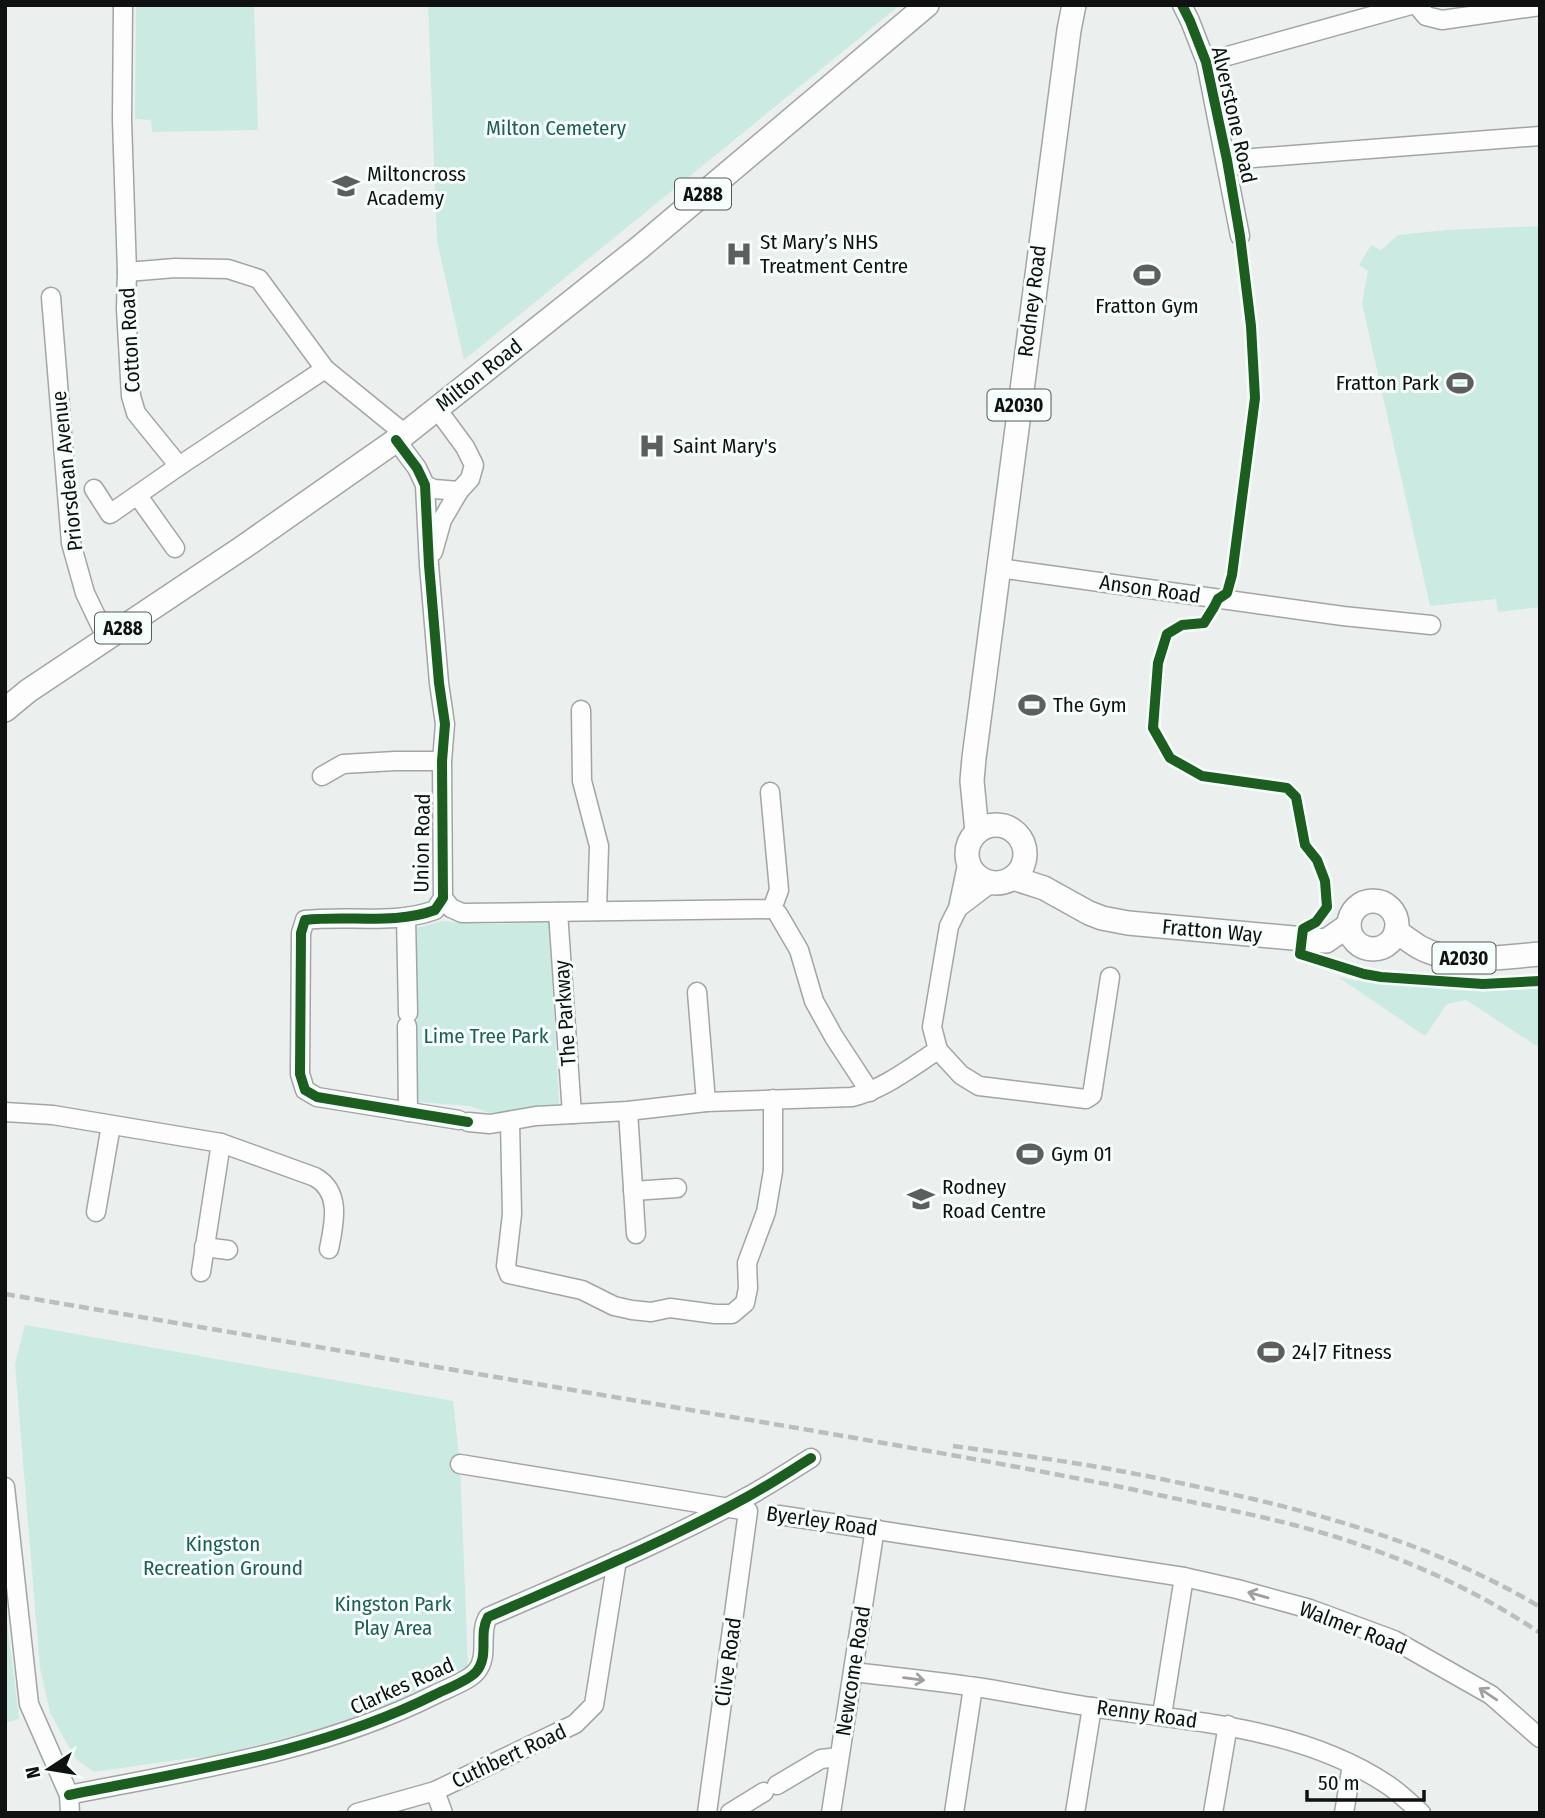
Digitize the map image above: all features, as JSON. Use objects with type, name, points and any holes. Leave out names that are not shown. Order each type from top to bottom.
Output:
[{"type":"main road","name":"Milton Road","points":[[5,710],[28,691],[231,556],[401,437],[639,248],[928,5]]},
{"type":"main road","name":"Rodney Road","points":[[1067,5],[1069,30]]},
{"type":"main road","name":"Rodney Road","points":[[977,832],[972,781],[982,692],[1047,189],[1074,5]]},
{"type":"main road","name":"A2030","points":[[972,781],[1002,825],[1017,833],[1025,848]]},
{"type":"main road","points":[[977,832],[985,827],[1002,825]]},
{"type":"main road","name":"A2030","points":[[977,832],[969,845],[968,860],[976,875],[983,880],[1002,880]]},
{"type":"main road","points":[[1002,880],[1023,865],[1025,848]]},
{"type":"main road","name":"Fratton Way","points":[[1025,848],[1073,905]]},
{"type":"main road","name":"Fratton Way","points":[[1002,880],[1044,888],[1102,918],[1128,923],[1302,940],[1326,941],[1349,925],[1350,917],[1359,905],[1376,901],[1390,908],[1394,915],[1396,931],[1420,948],[1453,958],[1489,959],[1540,954]]},
{"type":"main road","points":[[1349,925],[1354,940],[1366,948],[1374,949],[1388,943],[1396,931]]},
{"type":"street","name":"Cotton Road","points":[[123,5],[122,120],[126,309],[131,396],[136,413],[179,466]]},
{"type":"street","name":"Alverstone Road","points":[[1182,5],[1206,62],[1240,236]]},
{"type":"street","points":[[1206,62],[1411,5]]},
{"type":"street","points":[[1417,5],[1426,16],[1442,20],[1540,6]]},
{"type":"street","name":"Alverstone Road","points":[[1227,160],[1540,136]]},
{"type":"street","points":[[127,272],[174,268],[228,269],[259,279],[325,369],[401,437]]},
{"type":"street","name":"Priorsdean Avenue","points":[[51,297],[71,543],[85,593],[107,639]]},
{"type":"street","points":[[94,489],[110,514],[325,369]]},
{"type":"street","name":"Union Road","points":[[429,565],[443,520],[458,491],[470,479],[474,465],[465,447],[437,409]]},
{"type":"street","name":"Union Road","points":[[401,437],[425,485],[429,565],[444,724],[443,898],[435,910],[406,917],[305,920],[300,933],[300,1074],[305,1090],[317,1097],[490,1124],[521,1118],[628,1111],[706,1102],[852,1097],[870,1092],[938,1050]]},
{"type":"street","points":[[425,485],[434,489],[458,491]]},
{"type":"street","points":[[138,496],[175,548]]},
{"type":"street","name":"Anson Road","points":[[999,569],[1343,616],[1431,625]]},
{"type":"street","points":[[581,710],[582,780],[599,846],[597,911]]},
{"type":"street","points":[[323,776],[343,764],[442,761]]},
{"type":"street","points":[[770,792],[779,890],[775,912],[799,950],[814,1001],[870,1092]]},
{"type":"street","points":[[968,860],[958,908],[949,926],[932,1027],[938,1050],[961,1075],[979,1086],[1086,1099],[1092,1095],[1110,977]]},
{"type":"street","points":[[958,908],[1002,880]]},
{"type":"street","name":"Union Road","points":[[443,898],[451,908],[462,912],[775,912]]},
{"type":"street","name":"The Parkway","points":[[558,912],[572,1114]]},
{"type":"street","points":[[406,917],[408,1112]]},
{"type":"street","points":[[697,992],[706,1102]]},
{"type":"street","points":[[510,1122],[512,1207],[506,1266],[509,1274],[582,1290],[623,1308],[651,1312],[670,1308],[732,1314],[745,1303],[748,1288],[747,1264],[766,1212],[774,1171],[773,1100]]},
{"type":"street","points":[[628,1111],[636,1234]]},
{"type":"street","points":[[5,1112],[53,1115],[221,1143],[315,1177],[323,1182],[333,1196],[335,1215],[329,1249]]},
{"type":"street","points":[[96,1212],[111,1125]]},
{"type":"street","points":[[201,1272],[221,1143]]},
{"type":"street","points":[[633,1191],[677,1188]]},
{"type":"street","points":[[204,1247],[228,1250]]},
{"type":"street","name":"Clarkes Road","points":[[70,1804],[281,1751],[364,1726],[410,1706],[474,1674],[483,1662],[484,1624],[488,1617],[726,1508],[811,1458]]},
{"type":"street","name":"Byerley Road","points":[[460,1464],[748,1511]]},
{"type":"street","points":[[5,1487],[29,1704],[70,1804]]},
{"type":"street","name":"Clive Road","points":[[707,1813],[748,1511]]},
{"type":"street","name":"Byerley Road","points":[[779,1515],[1184,1577]]},
{"type":"street","name":"Newcome Road","points":[[831,1813],[875,1528]]},
{"type":"street","name":"Cuthbert Road","points":[[357,1813],[435,1791],[575,1724],[594,1705],[617,1560]]},
{"type":"street","points":[[1162,1715],[1184,1577]]},
{"type":"street","name":"Walmer Road","points":[[1184,1577],[1310,1609],[1394,1640],[1491,1695],[1540,1738]]},
{"type":"street","name":"Renny Road","points":[[854,1672],[973,1687],[1228,1726],[1302,1745],[1352,1765],[1389,1786],[1421,1813]]},
{"type":"street","points":[[954,1813],[973,1687]]},
{"type":"street","points":[[1075,1813],[1092,1707]]},
{"type":"street","points":[[1213,1813],[1228,1726]]},
{"type":"street","points":[[730,1813],[821,1759],[839,1757]]},
{"type":"street","points":[[1344,1813],[1352,1765]]},
{"type":"street","points":[[435,1791],[443,1813]]},
{"type":"green space","points":[[136,5],[254,5],[258,130],[152,132],[151,120],[135,119]]},
{"type":"green space","name":"Milton Cemetery","points":[[428,5],[900,5],[464,360],[437,241]]},
{"type":"green space","name":"Fratton Park","points":[[1540,226],[1540,607],[1498,612],[1496,599],[1430,606],[1362,303],[1368,271],[1359,265],[1371,245],[1381,250],[1398,235]]},
{"type":"green space","name":"Lime Tree Park","points":[[443,921],[483,924],[549,921],[559,1104],[490,1113],[470,1106],[418,1102],[416,928]]},
{"type":"green space","points":[[1338,977],[1356,981],[1363,978],[1484,991],[1539,986],[1540,1048],[1466,1000],[1447,1004],[1425,1036]]},
{"type":"green space","name":"Kingston Recreation Ground","points":[[25,1325],[453,1401],[460,1464],[468,1666],[358,1719],[211,1757],[94,1772],[76,1759],[50,1712],[40,1668],[15,1364]]},
{"type":"green space","points":[[5,1606],[19,1719],[5,1723]]},
{"type":"railway","points":[[5,1294],[803,1429],[1090,1481],[1233,1511],[1326,1534],[1421,1568],[1482,1598],[1540,1633]]},
{"type":"railway","points":[[953,1446],[1118,1471],[1231,1494],[1311,1514],[1351,1525],[1429,1553],[1467,1569],[1540,1607]]},
{"type":"cycle path","points":[[1182,5],[1206,62],[1227,160],[1251,326],[1255,398],[1232,575],[1227,593],[1218,599],[1204,623],[1182,625],[1167,634],[1158,663],[1153,728],[1170,758],[1202,776],[1287,788],[1296,797],[1305,845],[1317,860],[1325,881],[1327,907],[1316,922],[1303,929],[1300,954],[1381,977],[1483,984],[1540,981]]},
{"type":"cycle path","points":[[396,440],[417,468],[425,485],[429,565],[445,724],[442,761],[443,898],[435,910],[420,915],[305,920],[301,933],[300,1074],[305,1090],[317,1097],[468,1122]]},
{"type":"cycle path","points":[[69,1795],[255,1757],[301,1745],[391,1715],[462,1682],[476,1672],[482,1659],[488,1617],[683,1530],[755,1492],[811,1458]]},
{"type":"place","name":"Miltoncross Academy","points":[[346,186]]},
{"type":"place","name":"St Mary’s NHS Treatment Centre","points":[[739,254]]},
{"type":"place","name":"Fratton Gym","points":[[1147,275]]},
{"type":"place","name":"Fratton Park","points":[[1460,383]]},
{"type":"place","name":"Saint Mary's","points":[[652,446]]},
{"type":"place","name":"The Gym","points":[[1032,705]]},
{"type":"place","name":"Gym 01","points":[[1030,1154]]},
{"type":"place","name":"Rodney Road Centre","points":[[921,1199]]},
{"type":"place","name":"24|7 Fitness","points":[[1271,1352]]},
{"type":"park label","name":"Kingston Park Play Area","points":[[393,1616]]}]
